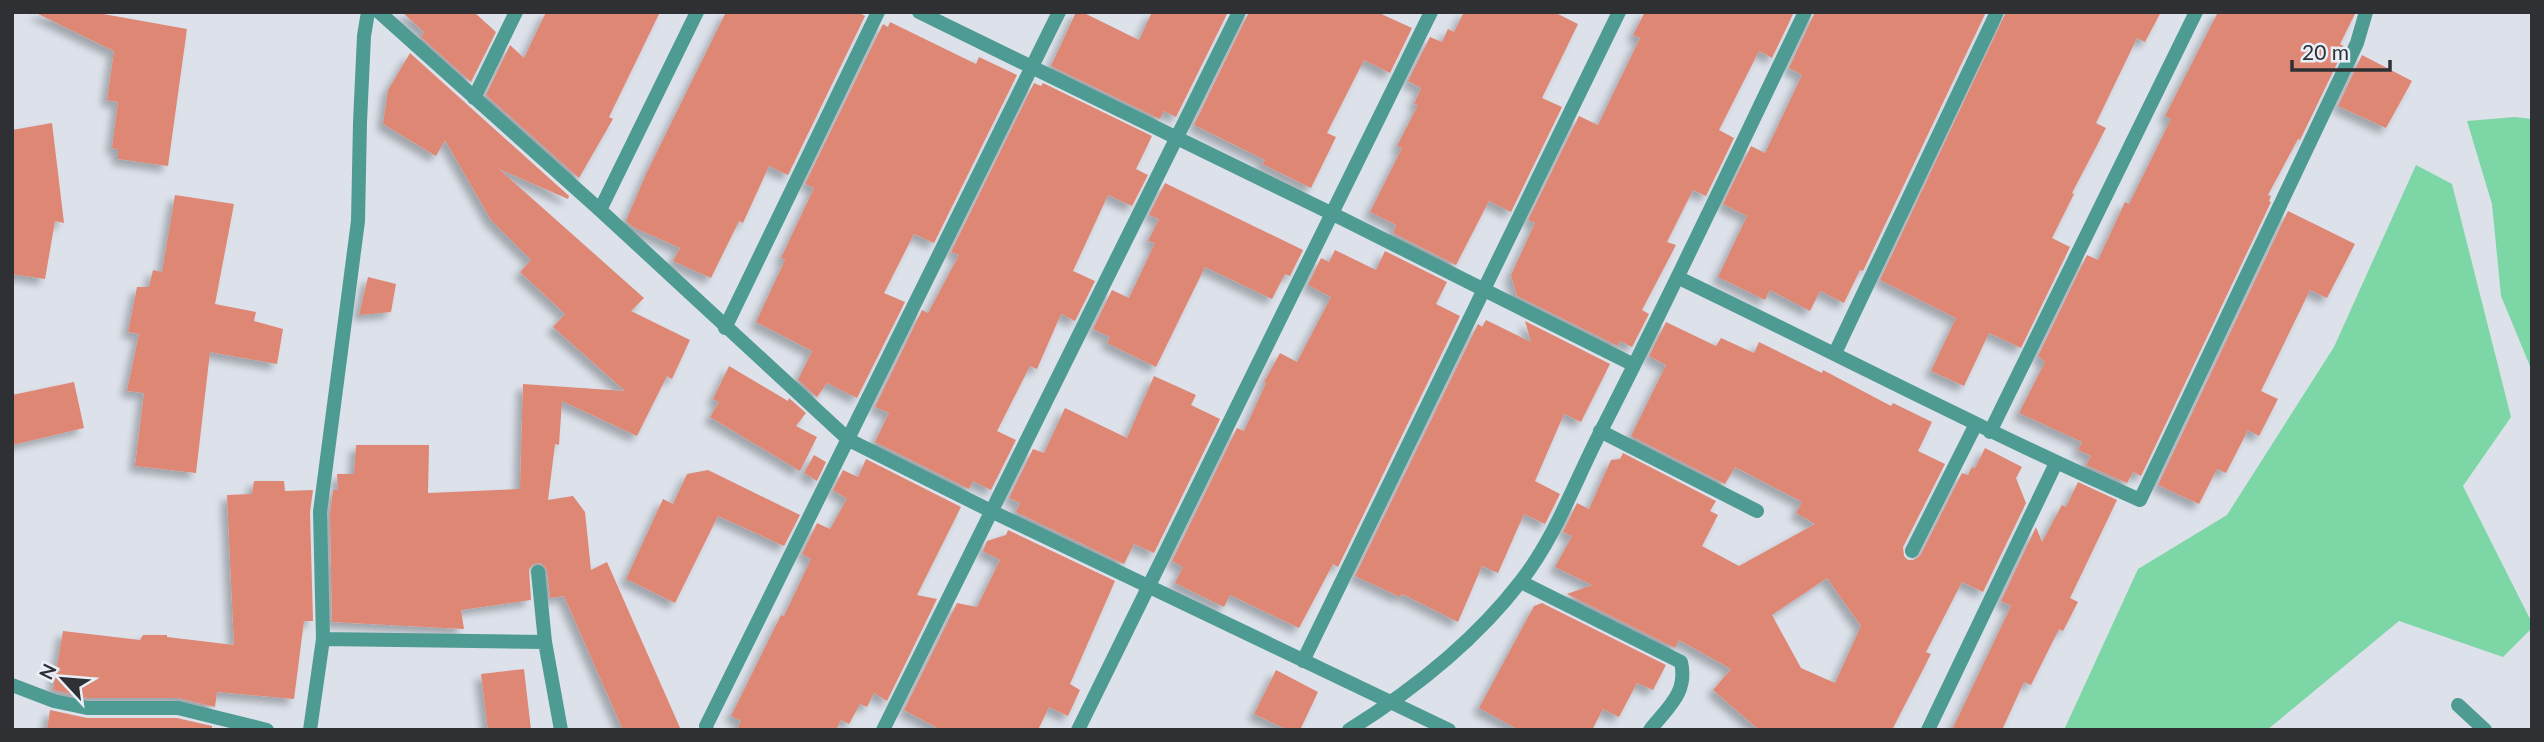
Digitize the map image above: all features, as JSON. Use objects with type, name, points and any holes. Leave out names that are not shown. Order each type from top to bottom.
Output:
[{"type":"street","points":[[310,730],[323,639],[320,512],[358,221],[364,36],[368,12]]},
{"type":"street","points":[[379,12],[600,210],[849,440],[993,512],[1449,730]]},
{"type":"street","points":[[474,98],[516,12]]},
{"type":"street","points":[[600,210],[697,12]]},
{"type":"street","points":[[725,328],[878,12]]},
{"type":"street","points":[[919,12],[1485,289],[1634,365]]},
{"type":"street","points":[[707,730],[706,726],[1059,12]]},
{"type":"street","points":[[883,730],[1239,12]]},
{"type":"street","points":[[1078,730],[1431,12]]},
{"type":"street","points":[[1303,661],[1619,12]]},
{"type":"street","points":[[1349,730],[1391,703],[1474,633],[1521,582],[1548,540],[1600,431],[1679,278],[1805,12]]},
{"type":"street","points":[[1835,353],[1997,12]]},
{"type":"street","points":[[1990,432],[2196,12]]},
{"type":"street","points":[[1679,278],[1990,432],[2140,500],[2357,43],[2366,12]]},
{"type":"street","points":[[1912,551],[1976,424]]},
{"type":"street","points":[[1600,431],[1757,511]]},
{"type":"street","points":[[1928,730],[2056,463]]},
{"type":"street","points":[[538,572],[545,642],[561,730]]},
{"type":"street","points":[[1521,582],[1681,662],[1684,677],[1679,695],[1650,730]]},
{"type":"street","points":[[323,639],[545,642]]},
{"type":"street","points":[[12,685],[54,701],[87,708],[178,708],[267,730]]},
{"type":"street","points":[[2458,705],[2485,730]]},
{"type":"green space","points":[[2515,117],[2532,119],[2532,371],[2501,296],[2492,204],[2467,121]]},
{"type":"green space","points":[[2416,165],[2452,184],[2511,417],[2463,486],[2532,623],[2532,628],[2503,657],[2399,621],[2267,730],[2064,730],[2138,569],[2227,515],[2334,347]]},
{"type":"building","points":[[34,12],[92,12],[187,29],[168,166],[118,159],[118,149],[112,148],[118,102],[107,100],[114,51]]},
{"type":"building","points":[[402,12],[474,12],[496,32],[471,82],[421,37],[424,32]]},
{"type":"building","points":[[546,12],[660,12],[609,117],[613,119],[579,178],[486,95],[510,45],[524,58]]},
{"type":"building","points":[[726,12],[858,12],[865,16],[788,175],[769,166],[743,223],[739,221],[711,278],[673,261],[680,248],[633,227],[626,221],[646,174]]},
{"type":"building","points":[[1076,12],[1082,12],[1139,40],[1152,12],[1228,12],[1176,117],[1164,111],[1160,119],[1051,66]]},
{"type":"building","points":[[1249,12],[1377,12],[1412,28],[1390,73],[1364,60],[1327,133],[1336,137],[1311,188],[1262,164],[1265,160],[1194,125]]},
{"type":"building","points":[[1464,12],[1554,12],[1578,24],[1542,98],[1562,107],[1511,212],[1489,201],[1456,265],[1393,233],[1396,225],[1370,212],[1402,148],[1397,146],[1418,105],[1414,104],[1421,88],[1408,81],[1430,37],[1442,42],[1448,29],[1454,32]]},
{"type":"building","points":[[1645,12],[1794,12],[1772,58],[1759,51],[1719,130],[1734,138],[1706,196],[1693,190],[1667,242],[1676,245],[1642,310],[1649,314],[1632,347],[1620,341],[1618,346],[1517,296],[1511,275],[1535,223],[1528,220],[1579,116],[1598,125],[1640,38],[1633,35]]},
{"type":"building","points":[[1815,12],[1986,12],[1863,271],[1860,270],[1844,303],[1820,291],[1810,311],[1770,290],[1765,300],[1718,277],[1747,216],[1723,204],[1751,146],[1765,153],[1802,75],[1789,68]]},
{"type":"building","points":[[2006,12],[2161,12],[2145,42],[2137,38],[2096,123],[2106,128],[2052,238],[2070,247],[2021,348],[1989,333],[1964,386],[1931,371],[1956,318],[1880,280]]},
{"type":"building","points":[[2218,12],[2356,12],[2340,44],[2345,47],[2300,140],[2298,139],[2268,195],[2271,196],[2271,202],[2141,476],[2133,472],[2127,483],[2086,465],[2091,456],[2078,450],[2082,442],[2019,413],[2045,362],[2038,356],[2087,255],[2098,260],[2125,202],[2129,204],[2171,119],[2165,116]]},
{"type":"building","points":[[890,22],[976,64],[979,57],[1017,75],[934,243],[914,234],[884,293],[905,302],[857,398],[827,383],[817,397],[798,380],[812,351],[756,322],[785,260],[781,258],[814,188],[805,184],[883,24],[888,27]]},
{"type":"building","points":[[410,53],[569,196],[568,199],[499,169],[644,298],[631,311],[690,340],[672,379],[667,376],[637,436],[562,401],[559,445],[555,444],[548,500],[573,496],[585,512],[591,570],[607,562],[681,730],[623,730],[564,596],[550,598],[547,570],[541,563],[533,564],[529,569],[531,600],[461,610],[464,629],[332,622],[330,513],[333,490],[338,490],[337,474],[354,474],[356,445],[429,445],[428,493],[520,489],[523,384],[625,391],[553,327],[565,314],[520,272],[531,260],[491,220],[445,140],[436,156],[383,124],[388,90]]},
{"type":"building","points":[[2362,55],[2412,81],[2386,128],[2338,106]]},
{"type":"building","points":[[1034,83],[1041,86],[1043,83],[1152,136],[1136,169],[1148,175],[1132,206],[1108,195],[1073,271],[1095,281],[1075,321],[1061,314],[1037,369],[1030,366],[997,431],[1016,440],[991,490],[973,481],[969,489],[875,442],[889,413],[875,407],[922,310],[928,313],[959,255],[951,252]]},
{"type":"building","points":[[52,123],[64,223],[55,221],[45,279],[12,274],[12,130]]},
{"type":"building","points":[[1165,183],[1303,250],[1290,276],[1285,274],[1272,299],[1205,267],[1156,367],[1107,343],[1110,337],[1093,329],[1112,290],[1129,298],[1155,243],[1148,241],[1159,219],[1149,215]]},
{"type":"building","points":[[175,195],[234,204],[215,304],[256,312],[254,321],[283,329],[277,364],[210,352],[196,473],[135,466],[144,393],[127,391],[139,334],[128,332],[137,287],[149,287],[153,270],[162,272]]},
{"type":"building","points":[[2288,211],[2355,244],[2327,298],[2310,290],[2261,391],[2278,399],[2259,436],[2248,430],[2226,473],[2217,469],[2199,504],[2158,485]]},
{"type":"building","points":[[1335,250],[1376,270],[1385,251],[1447,282],[1436,304],[1460,316],[1338,567],[1333,564],[1299,628],[1230,595],[1224,607],[1175,583],[1183,567],[1172,561],[1237,428],[1244,431],[1266,383],[1264,382],[1280,353],[1297,362],[1331,297],[1308,285],[1321,258],[1329,262]]},
{"type":"building","points":[[368,277],[396,284],[391,312],[359,315]]},
{"type":"building","points":[[1486,320],[1531,342],[1525,321],[1610,364],[1581,422],[1564,414],[1535,481],[1560,494],[1545,524],[1524,514],[1498,573],[1482,566],[1458,622],[1402,594],[1400,597],[1355,576],[1478,324],[1482,327]]},
{"type":"building","points":[[1666,322],[1716,346],[1721,338],[1754,353],[1759,342],[1822,373],[1823,370],[1891,406],[1893,403],[1932,422],[1918,451],[1945,464],[1903,547],[1904,556],[1908,560],[1920,556],[1962,473],[1968,475],[1972,467],[1975,468],[1985,448],[2022,467],[2016,478],[2026,503],[1983,592],[1962,582],[1926,652],[1931,654],[1892,730],[1759,730],[1713,690],[1731,669],[1679,640],[1675,648],[1567,594],[1592,585],[1555,567],[1572,536],[1563,532],[1577,503],[1589,509],[1611,460],[1620,459],[1623,453],[1716,501],[1710,511],[1718,515],[1702,546],[1739,566],[1815,524],[1796,513],[1802,502],[1735,467],[1725,484],[1631,436],[1666,365],[1649,356]],"holes":[[[1827,578],[1861,626],[1835,683],[1801,668],[1772,615]]]},
{"type":"building","points":[[729,366],[788,401],[789,398],[806,413],[796,426],[817,437],[800,471],[710,417],[719,402],[713,399]]},
{"type":"building","points":[[1154,376],[1196,395],[1191,405],[1220,419],[1154,553],[1134,544],[1124,564],[1016,512],[1020,503],[1009,498],[1033,449],[1044,453],[1065,408],[1127,438]]},
{"type":"building","points":[[74,382],[84,428],[12,445],[12,395]]},
{"type":"building","points":[[814,455],[826,462],[817,481],[804,473]]},
{"type":"building","points":[[866,459],[961,507],[917,595],[937,599],[887,701],[874,693],[867,707],[860,704],[849,724],[841,720],[836,730],[737,730],[741,721],[731,716],[811,559],[802,554],[817,523],[830,529],[847,499],[833,490],[843,470],[858,477]]},
{"type":"building","points":[[708,470],[800,515],[784,546],[718,516],[675,603],[626,579],[663,499],[673,504],[687,474]]},
{"type":"building","points":[[254,481],[284,481],[285,491],[313,490],[310,512],[313,621],[304,621],[294,699],[217,692],[215,707],[178,698],[88,698],[53,690],[63,631],[140,640],[143,635],[167,635],[234,645],[227,495],[252,494]]},
{"type":"building","points":[[2078,482],[2117,500],[2070,598],[2078,602],[2063,631],[2059,629],[2031,685],[2024,682],[2002,730],[1952,730],[2011,606],[2001,601],[2036,527],[2042,542],[2062,505],[2066,507]]},
{"type":"building","points":[[1008,530],[1115,581],[1070,684],[1080,690],[1068,716],[1049,707],[1038,730],[941,730],[904,710],[957,603],[977,607],[1000,560],[983,551],[987,541],[1006,535]]},
{"type":"building","points":[[1542,603],[1666,665],[1653,690],[1637,683],[1619,717],[1603,709],[1592,730],[1519,730],[1479,708],[1534,606]]},
{"type":"building","points":[[524,669],[531,730],[488,730],[481,674]]},
{"type":"building","points":[[1276,670],[1318,692],[1300,730],[1288,730],[1254,714]]},
{"type":"building","points":[[50,710],[87,718],[177,718],[212,726],[212,730],[47,730]]}]
